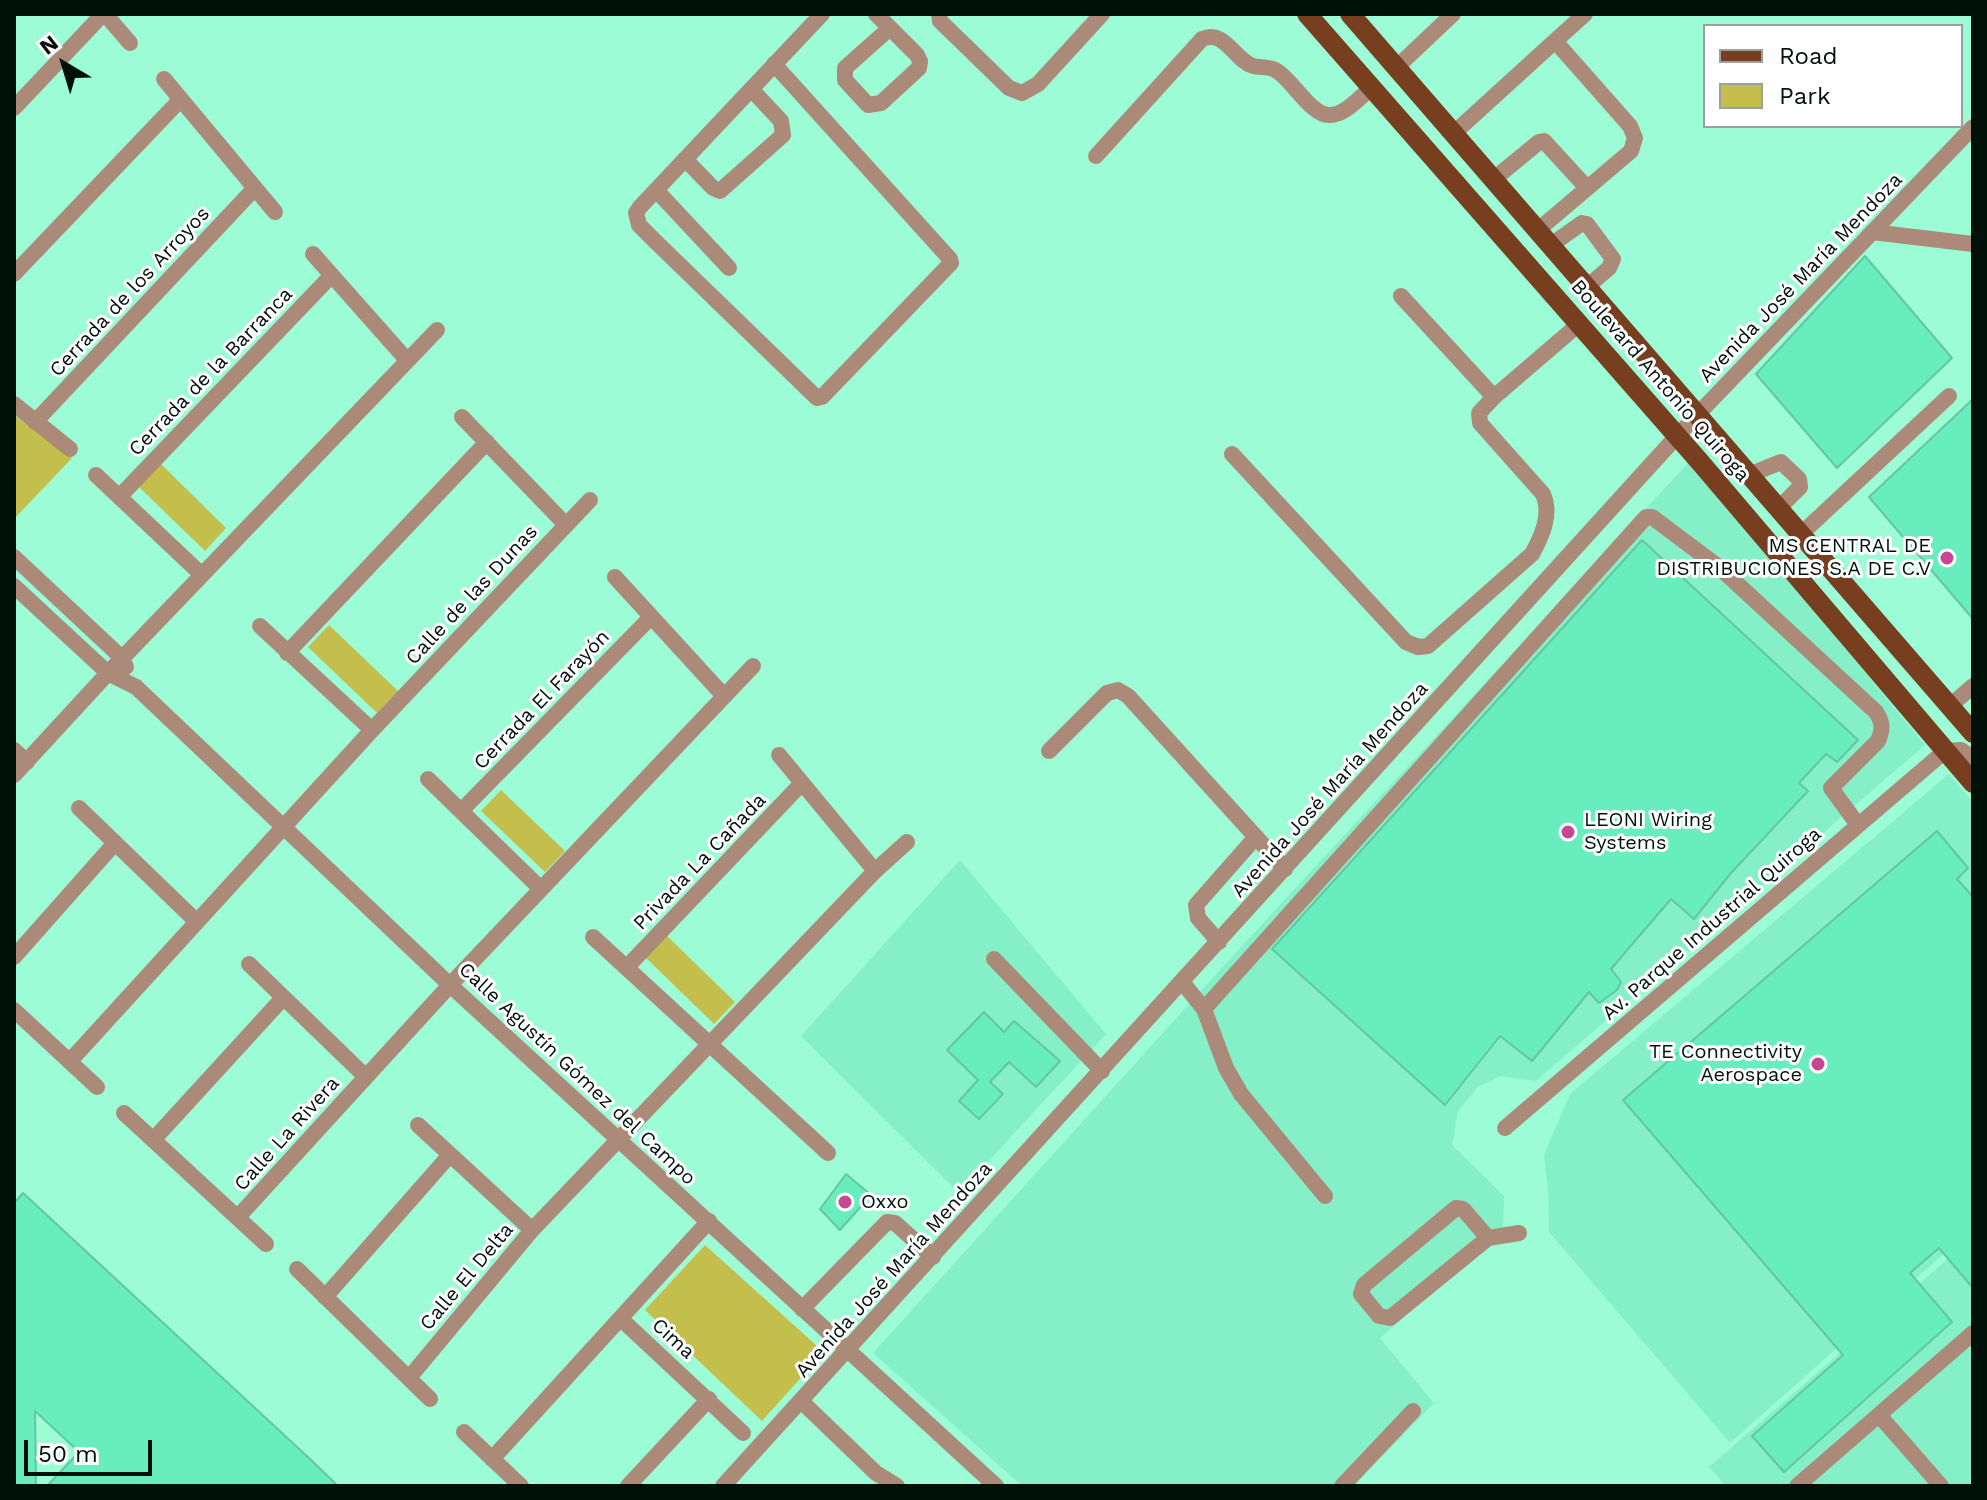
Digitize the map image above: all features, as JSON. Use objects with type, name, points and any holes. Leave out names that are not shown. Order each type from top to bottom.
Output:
[{"type":"main road","name":"Boulevard Antonio Quiroga","points":[[1307,14],[1677,436],[1973,783]]},
{"type":"main road","name":"Boulevard Antonio Quiroga","points":[[1350,14],[1973,733]]},
{"type":"street","points":[[14,108],[104,14],[130,43]]},
{"type":"street","points":[[774,64],[950,259],[949,268],[822,397],[817,398],[639,225],[636,213],[656,190],[774,64],[822,14]]},
{"type":"street","points":[[876,14],[890,28],[917,55],[920,61],[919,68],[881,103],[868,105],[845,80],[845,68],[890,28]]},
{"type":"street","points":[[939,14],[940,21],[1009,88],[1022,93],[1038,84],[1102,14]]},
{"type":"street","points":[[1397,67],[1453,14]]},
{"type":"street","points":[[1454,133],[1585,14]]},
{"type":"street","points":[[1096,156],[1202,39],[1211,35],[1218,37],[1252,66],[1275,69],[1318,112],[1328,116],[1339,114],[1371,88]]},
{"type":"street","points":[[1544,237],[1587,188],[1631,151],[1635,138],[1630,126],[1555,41]]},
{"type":"street","points":[[164,79],[275,212]]},
{"type":"street","points":[[685,159],[713,188],[720,191],[783,135],[781,121],[751,89]]},
{"type":"street","points":[[14,274],[181,99]]},
{"type":"street","name":"Avenida José María Mendoza","points":[[723,1486],[1677,436],[1973,127]]},
{"type":"street","points":[[1494,179],[1544,141],[1587,188]]},
{"type":"street","name":"Cerrada de los Arroyos","points":[[35,422],[254,189]]},
{"type":"street","points":[[656,190],[729,268]]},
{"type":"street","points":[[1544,237],[1582,223],[1587,224],[1613,259],[1609,268],[1587,287]]},
{"type":"street","points":[[1872,232],[1973,244]]},
{"type":"street","points":[[313,254],[406,359]]},
{"type":"street","name":"Cerrada de la Barranca","points":[[120,496],[331,276]]},
{"type":"street","points":[[1401,296],[1494,397]]},
{"type":"street","points":[[1232,454],[1406,642],[1418,647],[1428,646],[1532,554],[1542,535],[1548,504],[1543,494],[1480,423],[1479,413],[1579,324]]},
{"type":"street","points":[[14,775],[20,756],[108,673],[437,330]]},
{"type":"street","points":[[1801,534],[1949,396]]},
{"type":"street","points":[[14,404],[70,449]]},
{"type":"street","name":"Calle de las Dunas","points":[[70,1061],[372,730],[566,525],[462,417]]},
{"type":"street","points":[[287,653],[487,442]]},
{"type":"street","points":[[1751,474],[1781,462],[1799,479],[1800,487],[1779,508]]},
{"type":"street","points":[[96,475],[202,575]]},
{"type":"street","points":[[566,525],[590,500]]},
{"type":"street","points":[[1204,1009],[1646,517],[1652,517],[1720,568],[1876,712],[1882,721],[1878,741],[1831,788],[1858,825]]},
{"type":"street","name":"Calle Agustín Gómez del Campo","points":[[14,557],[122,658],[136,687]]},
{"type":"street","points":[[615,577],[724,696]]},
{"type":"street","name":"Calle Agustín Gómez del Campo","points":[[14,586],[108,673],[136,687],[450,985],[996,1486]]},
{"type":"street","name":"Cerrada El Farayón","points":[[461,811],[651,617]]},
{"type":"street","points":[[260,626],[372,730]]},
{"type":"street","points":[[366,1077],[753,666]]},
{"type":"street","points":[[1950,706],[1973,686]]},
{"type":"street","points":[[1049,751],[1107,693],[1118,690],[1128,696],[1285,869]]},
{"type":"street","points":[[1945,751],[1961,750],[1973,759]]},
{"type":"street","name":"Av. Parque Industrial Quiroga","points":[[1505,1128],[1945,751]]},
{"type":"street","points":[[779,755],[875,871]]},
{"type":"street","points":[[428,779],[541,889]]},
{"type":"street","name":"Privada La Cañada","points":[[627,967],[802,783]]},
{"type":"street","points":[[79,808],[196,921]]},
{"type":"street","points":[[1219,942],[1198,918],[1196,905],[1255,838]]},
{"type":"street","points":[[532,1230],[875,871],[907,842]]},
{"type":"street","points":[[14,957],[115,843]]},
{"type":"street","points":[[593,937],[828,1153]]},
{"type":"street","points":[[994,959],[1102,1071]]},
{"type":"street","name":"Calle La Rivera","points":[[124,1113],[238,1217],[366,1077],[249,964]]},
{"type":"street","points":[[1183,983],[1204,1009],[1226,1068],[1241,1094],[1325,1196]]},
{"type":"street","points":[[154,1139],[283,998]]},
{"type":"street","points":[[14,1010],[97,1087]]},
{"type":"street","name":"Calle El Delta","points":[[409,1378],[532,1230],[418,1125]]},
{"type":"street","points":[[325,1297],[449,1156]]},
{"type":"street","points":[[1488,1238],[1463,1209],[1456,1208],[1364,1285],[1361,1294],[1379,1316],[1390,1318],[1488,1238],[1519,1233]]},
{"type":"street","points":[[238,1217],[266,1244]]},
{"type":"street","points":[[621,1319],[709,1221]]},
{"type":"street","points":[[802,1309],[887,1222],[895,1223],[933,1257]]},
{"type":"street","points":[[297,1269],[430,1399]]},
{"type":"street","name":"Cima","points":[[492,1459],[621,1319],[743,1433]]},
{"type":"street","points":[[1797,1486],[1973,1333]]},
{"type":"street","points":[[628,1486],[709,1399]]},
{"type":"street","points":[[801,1401],[876,1473],[897,1486]]},
{"type":"street","points":[[1342,1486],[1413,1411]]},
{"type":"street","points":[[1879,1415],[1941,1486]]},
{"type":"street","points":[[464,1432],[521,1486]]},
{"type":"shaded area","points":[[1690,461],[1925,745],[1536,1081],[1500,1076],[1478,1087],[1458,1111],[1452,1145],[1504,1196],[1503,1230],[1380,1338],[1434,1403],[1354,1486],[1022,1486],[873,1353],[1229,960]]},
{"type":"shaded area","points":[[1949,774],[1973,802],[1973,1228],[1730,1443],[1549,1232],[1544,1155],[1570,1094]]},
{"type":"shaded area","points":[[960,860],[1106,1034],[959,1193],[801,1036]]},
{"type":"shaded area","points":[[1973,1237],[1973,1486],[1726,1486],[1709,1467]]},
{"type":"green space","points":[[14,415],[72,458],[14,519]]},
{"type":"green space","points":[[160,463],[226,528],[205,551],[138,486]]},
{"type":"green space","points":[[329,625],[398,691],[377,713],[308,647]]},
{"type":"green space","points":[[501,790],[565,851],[545,872],[481,811]]},
{"type":"green space","points":[[666,935],[735,1002],[714,1024],[645,957]]},
{"type":"green space","points":[[705,1245],[816,1345],[816,1361],[762,1421],[645,1310]]},
{"type":"building","points":[[1865,256],[1952,358],[1837,468],[1756,374]]},
{"type":"building","name":"MS CENTRAL DE DISTRIBUCIONES S.A DE C.V","points":[[1973,399],[1973,619],[1869,497]]},
{"type":"building","name":"LEONI Wiring Systems","points":[[1642,540],[1858,740],[1837,762],[1826,754],[1799,783],[1808,791],[1731,873],[1694,919],[1671,899],[1611,969],[1621,982],[1617,990],[1599,1003],[1589,992],[1532,1061],[1500,1036],[1445,1105],[1272,949]]},
{"type":"building","name":"TE Connectivity Aerospace","points":[[1937,831],[1968,868],[1957,879],[1973,897],[1973,1288],[1939,1248],[1910,1273],[1952,1322],[1784,1472],[1752,1436],[1843,1355],[1623,1100]]},
{"type":"building","points":[[984,1012],[1004,1032],[1014,1021],[1060,1061],[1036,1087],[1009,1062],[990,1082],[1003,1094],[979,1119],[959,1101],[978,1080],[947,1050]]},
{"type":"building","name":"Oxxo","points":[[846,1174],[871,1195],[840,1230],[820,1209]]},
{"type":"building","points":[[23,1193],[338,1486],[47,1486],[79,1452],[35,1411],[36,1486],[14,1486],[14,1203]]},
{"type":"place","name":"MS CENTRAL DE DISTRIBUCIONES S.A DE C.V","points":[[1947,558]]},
{"type":"place","name":"LEONI Wiring Systems","points":[[1568,832]]},
{"type":"place","name":"TE Connectivity Aerospace","points":[[1818,1064]]},
{"type":"place","name":"Oxxo","points":[[845,1202]]}]
